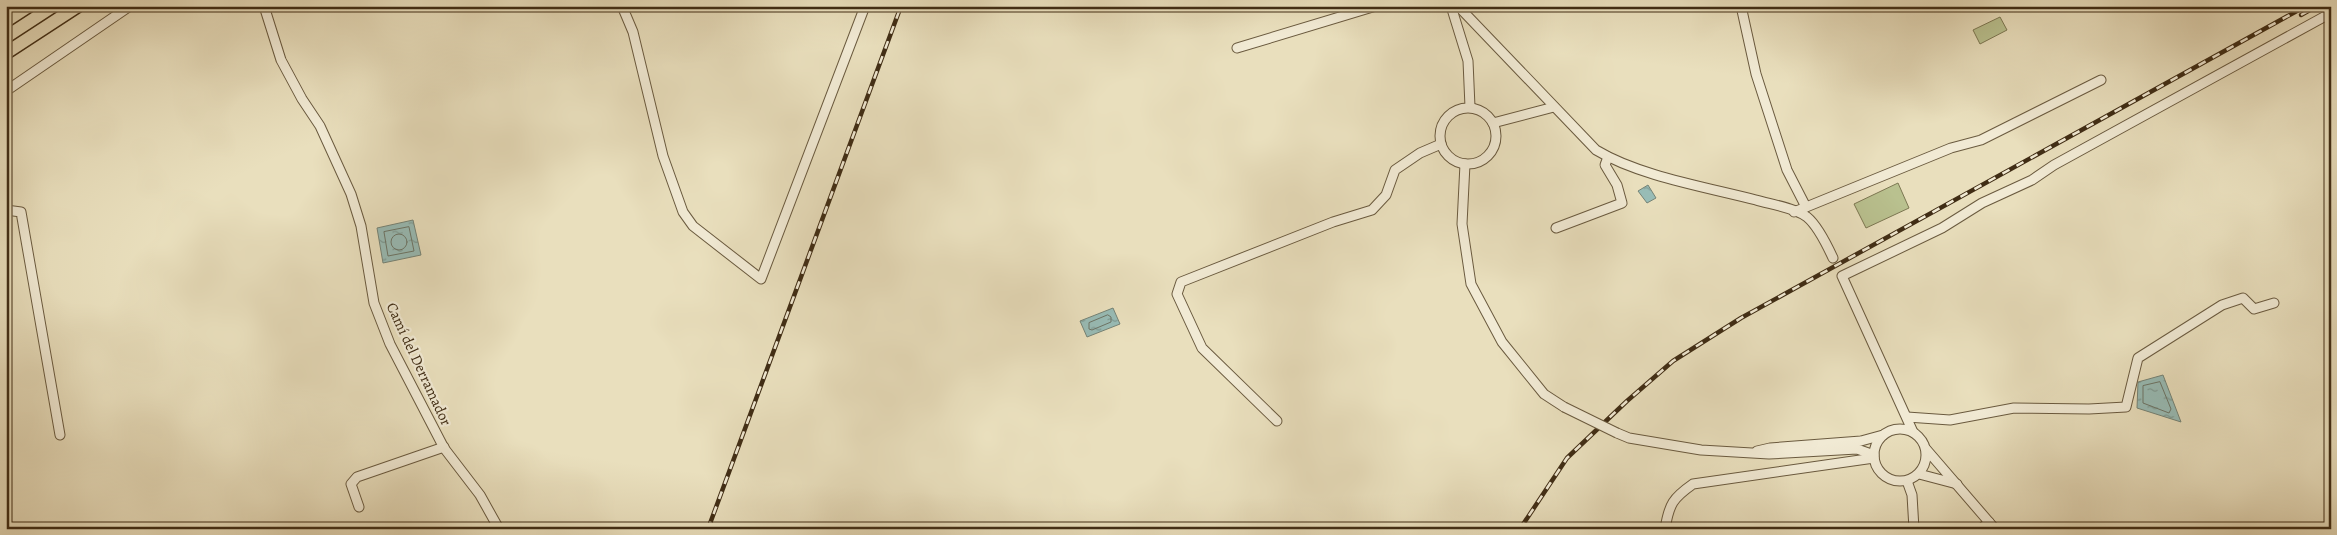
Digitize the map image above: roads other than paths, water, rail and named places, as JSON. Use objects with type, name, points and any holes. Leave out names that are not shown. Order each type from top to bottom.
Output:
[{"type":"highway","points":[[6,21],[29,6]]},
{"type":"highway","points":[[6,53],[78,6]]},
{"type":"street","points":[[6,91],[130,6]]},
{"type":"street","name":"Camí del Derramador","points":[[264,6],[281,60],[302,99],[320,126],[351,194],[361,226],[374,302],[390,344],[444,448],[480,495],[499,529]]},
{"type":"street","points":[[622,6],[633,32],[663,156],[683,212],[693,226],[762,279],[865,6]]},
{"type":"street","points":[[1237,48],[1376,6]]},
{"type":"street","points":[[1451,6],[1468,61],[1470,108]]},
{"type":"street","points":[[1458,6],[1596,150],[1608,157],[1642,170],[1806,216],[1818,231],[1834,258]]},
{"type":"street","points":[[1741,6],[1756,74],[1786,170],[1806,207]]},
{"type":"street","points":[[1981,529],[1992,525],[1914,432],[1842,276],[1942,228],[1982,204],[2032,180],[2054,165],[2331,13]]},
{"type":"street","points":[[1794,212],[1951,148],[1981,140],[2101,80]]},
{"type":"street","points":[[1493,123],[1554,107]]},
{"type":"street","points":[[1470,108],[1480,110],[1493,123],[1496,140],[1493,148],[1482,160],[1465,164],[1447,155],[1441,144],[1440,128],[1452,112],[1470,108]]},
{"type":"street","points":[[1277,421],[1202,348],[1176,294],[1181,282],[1333,222],[1372,210],[1386,195],[1395,170],[1420,153],[1441,144]]},
{"type":"street","points":[[1556,228],[1622,203],[1617,185],[1605,165],[1608,157]]},
{"type":"street","points":[[1465,164],[1462,224],[1471,284],[1502,342],[1544,394],[1564,407],[1629,438],[1700,450],[1769,454],[1857,449],[1874,457]]},
{"type":"street","points":[[6,210],[21,212],[60,435]]},
{"type":"street","points":[[1907,417],[1950,420],[2014,408],[2088,409],[2126,407],[2138,358],[2222,305],[2244,298],[2254,309],[2274,303]]},
{"type":"street","points":[[1752,452],[1770,448],[1861,441],[1898,429],[1914,432]]},
{"type":"street","points":[[1884,435],[1875,447],[1874,457],[1878,470],[1891,480],[1907,481],[1919,474],[1926,462],[1926,448]]},
{"type":"street","points":[[359,508],[351,484],[357,477],[444,448]]},
{"type":"street","points":[[1665,529],[1668,507],[1678,494],[1693,484],[1874,457]]},
{"type":"street","points":[[1919,474],[1957,484]]},
{"type":"street","points":[[1907,481],[1912,495],[1914,529]]},
{"type":"water","points":[[1648,185],[1656,198],[1647,203],[1638,191]]},
{"type":"water","points":[[413,220],[421,255],[383,263],[377,228]]},
{"type":"water","points":[[1113,308],[1120,324],[1087,337],[1080,321]]},
{"type":"water","points":[[2163,375],[2181,422],[2137,408],[2138,382]]},
{"type":"railway","points":[[708,529],[901,6]]},
{"type":"railway","points":[[1520,529],[1567,458],[1627,401],[1673,361],[1741,318],[2306,6]]},
{"type":"railway","points":[[2301,15],[2317,6]]}]
